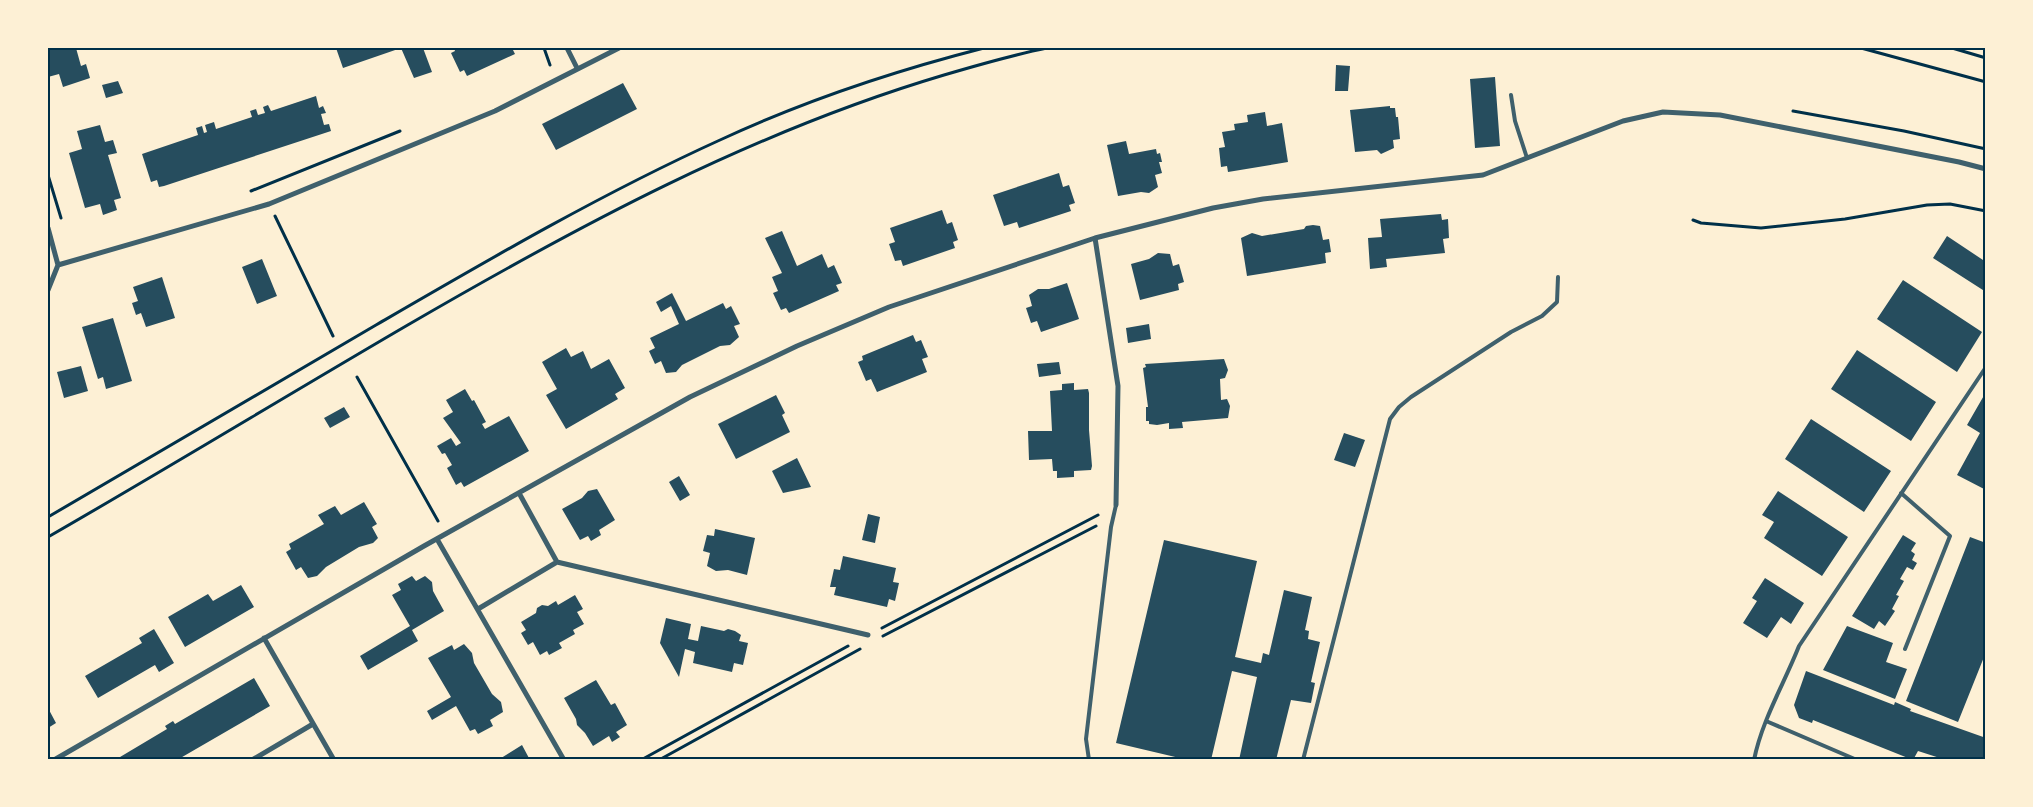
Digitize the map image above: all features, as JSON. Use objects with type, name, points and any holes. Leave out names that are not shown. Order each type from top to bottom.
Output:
[{"type":"street","points":[[567,48],[578,68]]},
{"type":"street","points":[[58,265],[269,204],[495,111],[619,48]]},
{"type":"street","points":[[54,760],[437,538],[690,397],[797,346],[889,307],[1095,238],[1194,213],[1263,199],[1483,175],[1623,121],[1653,114],[1685,112],[1720,115],[1986,169]]},
{"type":"street","points":[[48,228],[58,265],[48,290]]},
{"type":"street","points":[[1095,238],[1118,386],[1116,505]]},
{"type":"street","points":[[519,494],[557,562]]},
{"type":"street","points":[[437,538],[564,760]]},
{"type":"street","points":[[478,609],[557,562],[868,635]]},
{"type":"street","points":[[264,638],[334,760]]},
{"type":"street","points":[[252,760],[314,724]]},
{"type":"lane","points":[[1511,95],[1515,121],[1528,158]]},
{"type":"lane","points":[[1303,760],[1390,419],[1399,407],[1411,397],[1511,332],[1542,316],[1557,302],[1558,277]]},
{"type":"lane","points":[[1754,760],[1766,721],[1799,646],[1986,367]]},
{"type":"lane","points":[[1901,494],[1950,536],[1905,649]]},
{"type":"lane","points":[[1089,760],[1086,739],[1111,527],[1116,505]]},
{"type":"lane","points":[[1766,721],[1856,760]]},
{"type":"path","points":[[544,48],[552,64],[544,68]]},
{"type":"path","points":[[48,518],[439,288],[607,195],[721,140],[772,118],[910,68],[984,48]]},
{"type":"path","points":[[48,537],[492,276],[670,182],[780,132],[834,111],[916,84],[1047,48]]},
{"type":"path","points":[[1861,48],[1986,82]]},
{"type":"path","points":[[1952,48],[1986,58]]},
{"type":"path","points":[[1789,111],[1904,130],[1986,149]]},
{"type":"path","points":[[243,193],[405,129]]},
{"type":"path","points":[[48,175],[61,219]]},
{"type":"path","points":[[269,204],[333,336]]},
{"type":"path","points":[[1693,220],[1701,223],[1761,228],[1845,219],[1927,205],[1950,204],[1986,211]]},
{"type":"path","points":[[357,378],[439,522],[437,538]]},
{"type":"path","points":[[641,760],[868,635],[1116,505]]},
{"type":"building","points":[[48,48],[76,48],[81,66],[86,64],[90,78],[63,87],[59,74],[48,77]]},
{"type":"building","points":[[336,48],[401,48],[343,68]]},
{"type":"building","points":[[401,48],[423,48],[432,72],[414,78]]},
{"type":"building","points":[[454,48],[512,48],[515,54],[467,76],[464,70],[460,72],[451,53],[455,51]]},
{"type":"building","points":[[1336,65],[1350,66],[1348,91],[1335,91]]},
{"type":"building","points":[[1495,77],[1500,146],[1475,148],[1470,79]]},
{"type":"building","points":[[118,81],[123,93],[106,98],[102,85]]},
{"type":"building","points":[[623,83],[637,109],[556,150],[542,124]]},
{"type":"building","points":[[316,96],[319,108],[323,106],[326,113],[321,114],[324,125],[329,124],[331,131],[164,186],[159,187],[157,180],[151,182],[142,154],[198,135],[196,128],[202,126],[204,133],[207,132],[205,125],[214,122],[216,129],[252,117],[250,111],[256,109],[258,115],[265,113],[263,107],[268,105],[271,111]]},
{"type":"building","points":[[1390,106],[1390,108],[1395,108],[1396,117],[1398,117],[1400,139],[1393,140],[1394,148],[1381,154],[1377,150],[1355,152],[1350,110]]},
{"type":"building","points":[[1265,112],[1267,126],[1282,123],[1288,162],[1228,172],[1227,166],[1221,167],[1219,148],[1225,147],[1222,132],[1235,130],[1234,124],[1248,122],[1247,115]]},
{"type":"building","points":[[100,125],[105,142],[113,140],[117,153],[108,155],[121,198],[114,200],[117,210],[103,215],[100,204],[85,208],[69,153],[82,149],[77,131]]},
{"type":"building","points":[[1126,141],[1129,154],[1156,149],[1157,154],[1160,153],[1162,162],[1159,162],[1162,173],[1155,175],[1158,187],[1149,193],[1141,192],[1118,196],[1107,145]]},
{"type":"building","points":[[1059,173],[1063,187],[1069,185],[1075,203],[1069,205],[1071,211],[1019,228],[1017,222],[1004,226],[993,195]]},
{"type":"building","points":[[942,210],[947,224],[952,222],[958,240],[953,242],[955,248],[903,266],[901,260],[895,261],[889,244],[895,242],[890,228]]},
{"type":"building","points":[[1441,214],[1442,220],[1448,219],[1449,238],[1443,239],[1445,253],[1386,259],[1387,267],[1370,269],[1368,238],[1382,237],[1380,219]]},
{"type":"building","points":[[1306,226],[1320,226],[1323,240],[1329,239],[1331,252],[1325,253],[1326,263],[1247,276],[1241,238],[1252,233],[1262,236],[1304,229]]},
{"type":"building","points":[[782,231],[797,266],[822,254],[828,268],[834,265],[842,283],[836,285],[839,291],[789,313],[786,308],[781,310],[773,293],[778,291],[772,277],[782,273],[765,238]]},
{"type":"building","points":[[1947,236],[1986,262],[1986,292],[1933,258]]},
{"type":"building","points":[[1158,253],[1170,254],[1173,266],[1179,264],[1184,282],[1178,284],[1179,290],[1140,300],[1131,264],[1149,259]]},
{"type":"building","points":[[262,259],[277,296],[257,304],[242,267]]},
{"type":"building","points":[[162,277],[175,318],[146,327],[141,313],[136,315],[132,303],[138,301],[133,287]]},
{"type":"building","points":[[1903,280],[1982,332],[1957,372],[1877,319]]},
{"type":"building","points":[[1067,283],[1079,319],[1041,332],[1037,321],[1031,323],[1026,308],[1032,306],[1029,295],[1038,289],[1049,289]]},
{"type":"building","points":[[672,293],[686,321],[723,303],[726,309],[731,306],[740,324],[734,326],[739,337],[730,345],[720,346],[682,365],[676,372],[666,373],[661,361],[655,364],[649,351],[655,348],[650,338],[679,324],[671,306],[661,312],[656,302]]},
{"type":"building","points":[[113,318],[132,381],[106,389],[103,377],[98,379],[82,327]]},
{"type":"building","points":[[1149,324],[1151,339],[1128,343],[1126,328]]},
{"type":"building","points":[[913,335],[916,342],[921,340],[928,357],[922,359],[927,372],[877,392],[871,379],[866,381],[858,362],[863,360],[862,356]]},
{"type":"building","points":[[566,348],[571,357],[583,351],[591,369],[609,359],[625,388],[615,394],[618,399],[566,429],[546,395],[557,389],[542,362]]},
{"type":"building","points":[[1857,350],[1936,402],[1911,441],[1831,389]]},
{"type":"building","points":[[1224,359],[1228,370],[1225,378],[1220,379],[1221,400],[1227,399],[1230,406],[1228,418],[1182,422],[1183,428],[1169,429],[1169,423],[1157,425],[1149,424],[1149,421],[1146,421],[1146,407],[1148,407],[1143,368],[1146,367],[1145,364]]},
{"type":"building","points":[[1059,362],[1061,374],[1039,377],[1037,364]]},
{"type":"building","points":[[81,366],[88,391],[64,398],[57,372]]},
{"type":"building","points":[[1074,383],[1074,390],[1088,389],[1089,393],[1089,430],[1092,466],[1091,470],[1074,471],[1074,477],[1057,478],[1057,471],[1053,471],[1052,459],[1029,460],[1028,431],[1052,431],[1050,391],[1062,390],[1062,384]]},
{"type":"building","points":[[465,389],[472,401],[474,400],[486,422],[482,424],[485,429],[509,416],[529,451],[464,487],[461,482],[456,485],[447,468],[452,465],[445,453],[442,454],[437,446],[451,438],[456,446],[461,443],[443,418],[453,412],[446,400]]},
{"type":"building","points":[[1986,392],[1986,490],[1957,475],[1980,433],[1967,425]]},
{"type":"building","points":[[776,395],[785,413],[782,415],[790,432],[736,459],[718,424]]},
{"type":"building","points":[[344,407],[350,417],[330,428],[324,418]]},
{"type":"building","points":[[1811,419],[1891,471],[1864,512],[1785,459]]},
{"type":"building","points":[[1344,433],[1365,440],[1355,467],[1334,460]]},
{"type":"building","points":[[797,458],[811,487],[783,493],[772,471]]},
{"type":"building","points":[[679,476],[690,495],[680,501],[669,482]]},
{"type":"building","points":[[597,489],[615,520],[599,530],[601,535],[591,541],[588,536],[580,540],[562,509],[582,498],[588,491]]},
{"type":"building","points":[[1778,491],[1848,537],[1822,576],[1764,538],[1774,522],[1762,515]]},
{"type":"building","points":[[364,502],[377,524],[372,527],[378,538],[373,543],[359,547],[326,567],[317,576],[308,578],[301,567],[296,570],[286,552],[291,549],[289,544],[324,524],[318,515],[335,506],[341,515]]},
{"type":"building","points":[[868,514],[880,517],[875,543],[862,540]]},
{"type":"building","points":[[715,529],[755,538],[747,575],[728,570],[716,571],[707,566],[710,553],[703,551],[707,535],[714,536]]},
{"type":"building","points":[[1903,535],[1916,543],[1911,551],[1915,554],[1912,560],[1917,563],[1913,570],[1907,567],[1900,579],[1904,581],[1896,595],[1899,596],[1892,609],[1895,611],[1885,626],[1879,621],[1874,629],[1852,616]]},
{"type":"building","points":[[1970,537],[1986,543],[1986,652],[1958,722],[1906,701]]},
{"type":"building","points":[[1164,540],[1257,561],[1235,657],[1261,663],[1263,653],[1269,655],[1284,590],[1312,597],[1305,630],[1309,631],[1308,639],[1320,642],[1311,682],[1315,683],[1311,703],[1291,700],[1276,760],[1239,760],[1257,677],[1232,671],[1211,760],[1188,760],[1116,743]]},
{"type":"building","points":[[843,556],[896,568],[893,582],[899,583],[895,601],[889,599],[887,607],[834,595],[836,587],[830,587],[834,569],[840,570]]},
{"type":"building","points":[[412,576],[416,581],[425,576],[432,582],[433,591],[444,611],[412,630],[418,641],[368,670],[360,656],[410,626],[392,595],[401,590],[398,584]]},
{"type":"building","points":[[1765,578],[1804,603],[1791,624],[1781,617],[1767,638],[1743,623],[1757,601],[1752,598]]},
{"type":"building","points":[[241,585],[254,607],[185,647],[168,617],[208,594],[213,601]]},
{"type":"building","points":[[575,595],[583,609],[577,612],[584,624],[573,630],[575,634],[559,643],[562,648],[549,655],[547,651],[540,655],[533,642],[528,645],[521,633],[526,630],[521,622],[536,613],[537,608],[542,605],[548,606],[556,601],[558,605]]},
{"type":"building","points":[[666,618],[691,624],[688,639],[698,641],[701,626],[724,631],[728,629],[735,631],[741,635],[739,641],[748,643],[743,665],[734,663],[732,672],[693,663],[695,652],[685,649],[679,677],[660,643]]},
{"type":"building","points":[[1847,626],[1893,643],[1886,662],[1907,669],[1895,699],[1823,670]]},
{"type":"building","points":[[154,629],[174,663],[159,672],[155,665],[98,698],[85,676],[142,643],[139,638]]},
{"type":"building","points":[[464,644],[472,653],[474,663],[492,694],[501,702],[503,712],[490,720],[493,726],[478,734],[475,729],[470,731],[456,706],[432,720],[427,711],[451,697],[428,658],[452,645],[454,650]]},
{"type":"building","points":[[1806,671],[1894,705],[1895,702],[1911,709],[1910,711],[1986,738],[1986,760],[1946,760],[1918,751],[1913,760],[1813,720],[1812,723],[1799,718],[1794,705]]},
{"type":"building","points":[[254,678],[270,706],[177,760],[115,760],[167,729],[165,726],[173,721],[175,724]]},
{"type":"building","points":[[596,680],[611,705],[615,703],[627,725],[616,732],[620,737],[612,742],[609,736],[593,746],[585,733],[577,725],[576,719],[564,698]]},
{"type":"building","points":[[48,708],[56,723],[48,728]]},
{"type":"building","points":[[522,745],[530,760],[498,760]]}]
